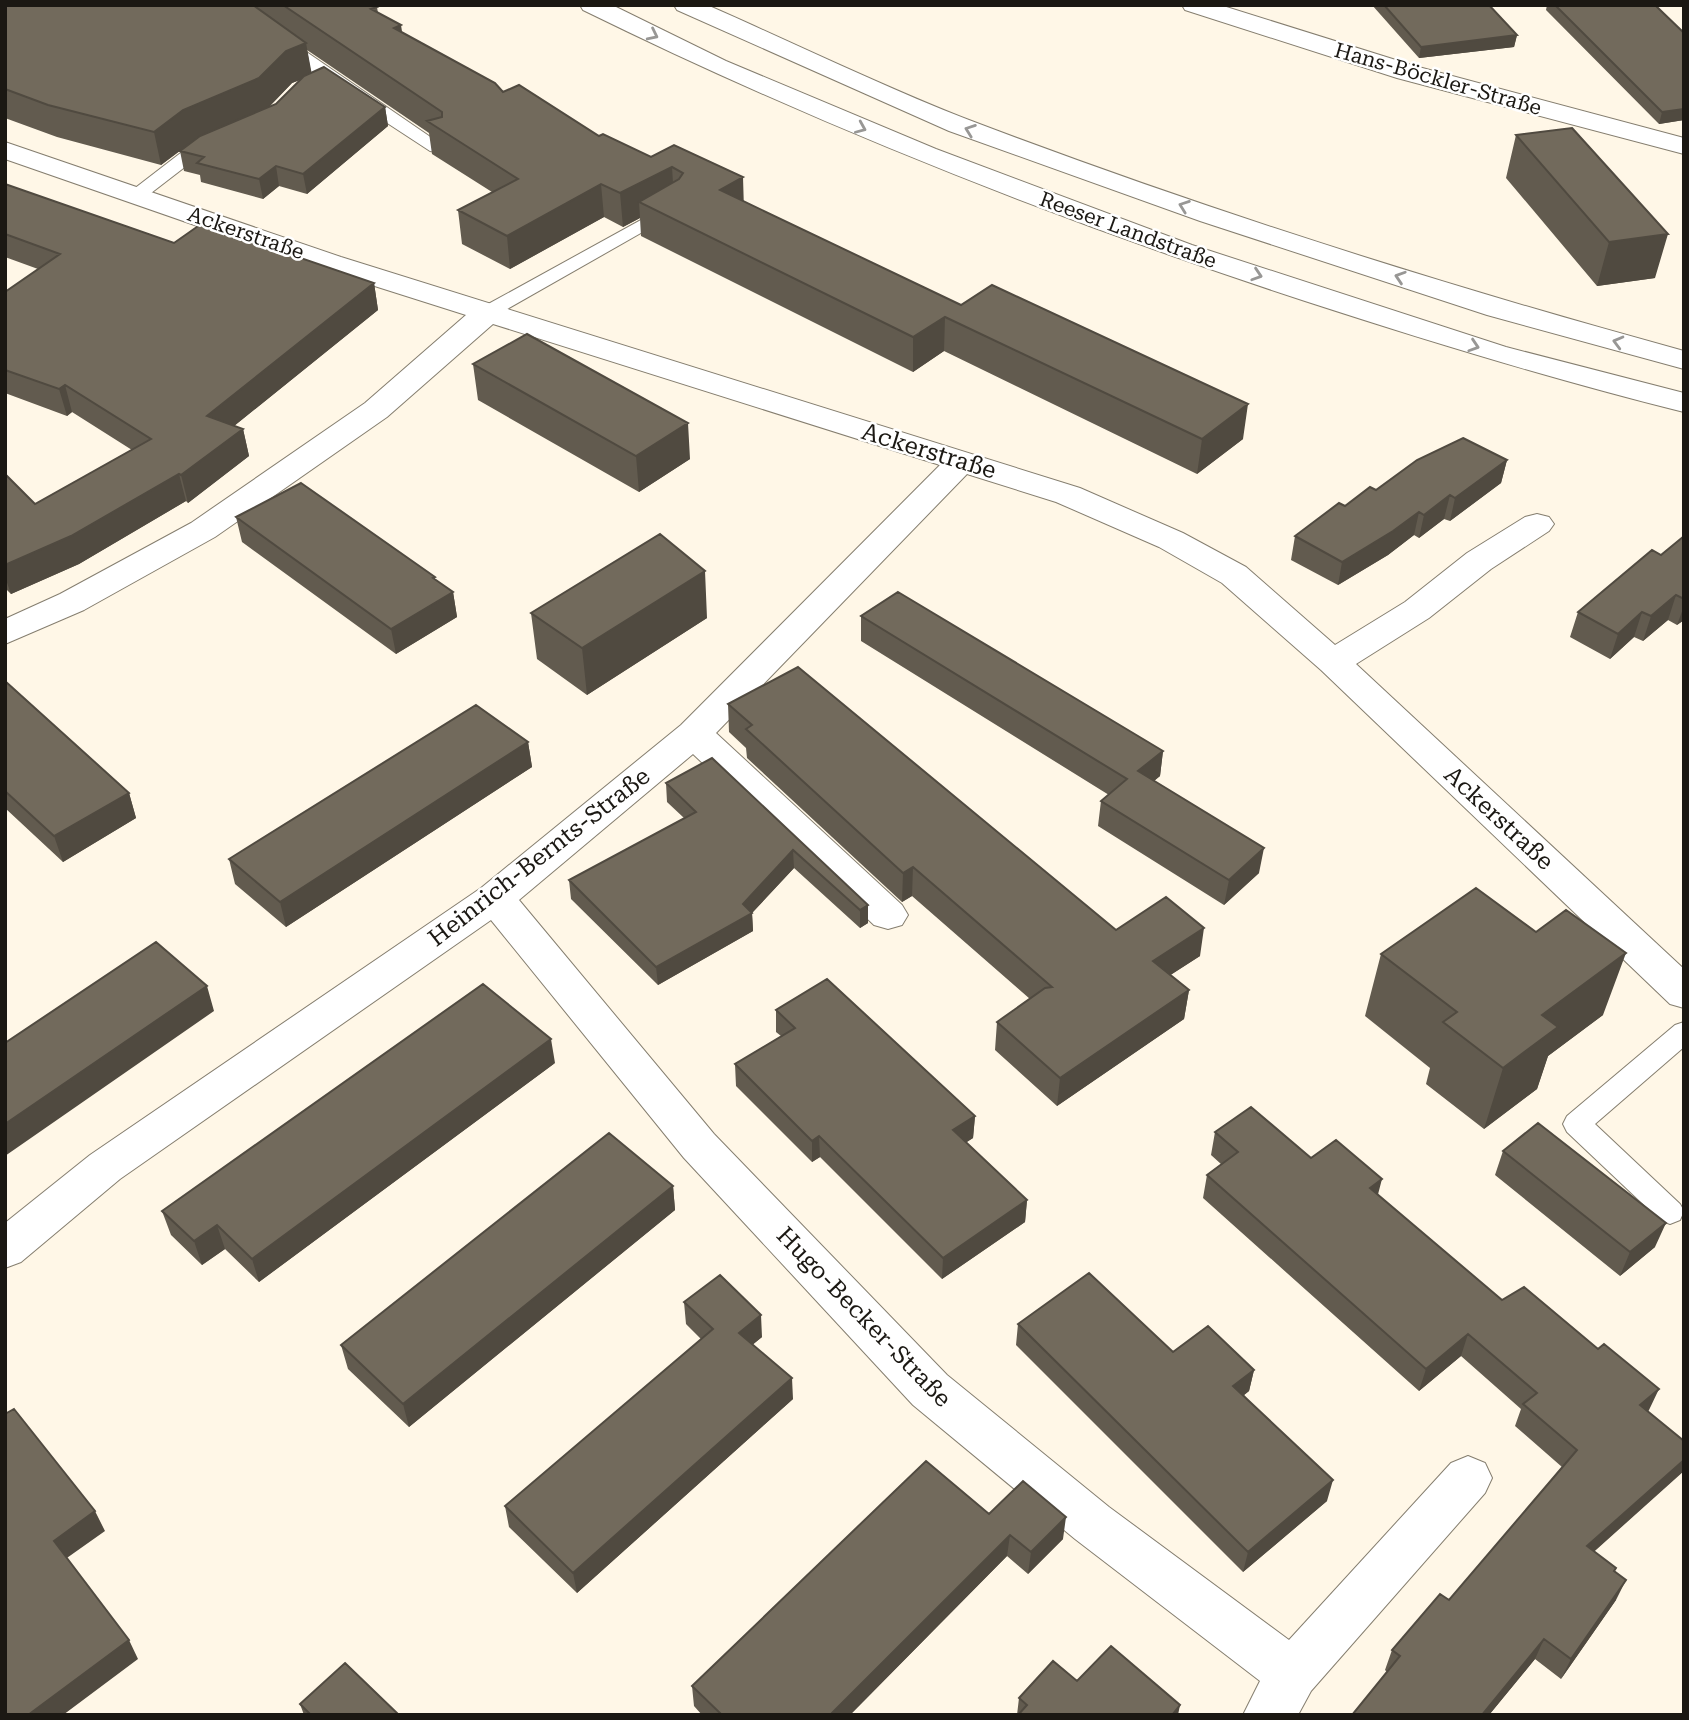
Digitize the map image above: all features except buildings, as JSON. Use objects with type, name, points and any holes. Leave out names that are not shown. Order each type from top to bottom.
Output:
[{"type":"street","name":"Reeser Landstraße","points":[[592,5],[717,66],[926,155],[1182,251],[1495,353],[1684,403]]},
{"type":"street","name":"Reeser Landstraße","points":[[686,5],[958,125],[1185,206],[1498,309],[1684,360]]},
{"type":"street","name":"Hans-Böckler-Straße","points":[[1194,5],[1406,72],[1684,146]]},
{"type":"street","name":"Ackerstraße","points":[[5,150],[331,263],[1068,495],[1171,540],[1234,575],[1333,662],[1677,977]]},
{"type":"street","points":[[5,633],[72,602],[203,530],[376,410],[488,312]]},
{"type":"street","name":"Heinrich-Bernts-Straße","points":[[5,1249],[105,1167],[495,898],[694,734],[961,461]]},
{"type":"street","points":[[1333,662],[1416,610],[1479,561],[1537,524]]},
{"type":"street","points":[[694,734],[888,915]]},
{"type":"street","name":"Hugo-Becker-Straße","points":[[495,898],[699,1146],[930,1390],[1092,1523],[1281,1695],[1468,1478]]},
{"type":"lane","points":[[227,5],[329,77],[436,147]]},
{"type":"lane","points":[[310,85],[329,77]]},
{"type":"lane","points":[[136,196],[197,149],[222,138]]},
{"type":"lane","points":[[488,312],[673,207]]},
{"type":"lane","points":[[1670,1212],[1577,1124],[1684,1032]]}]
